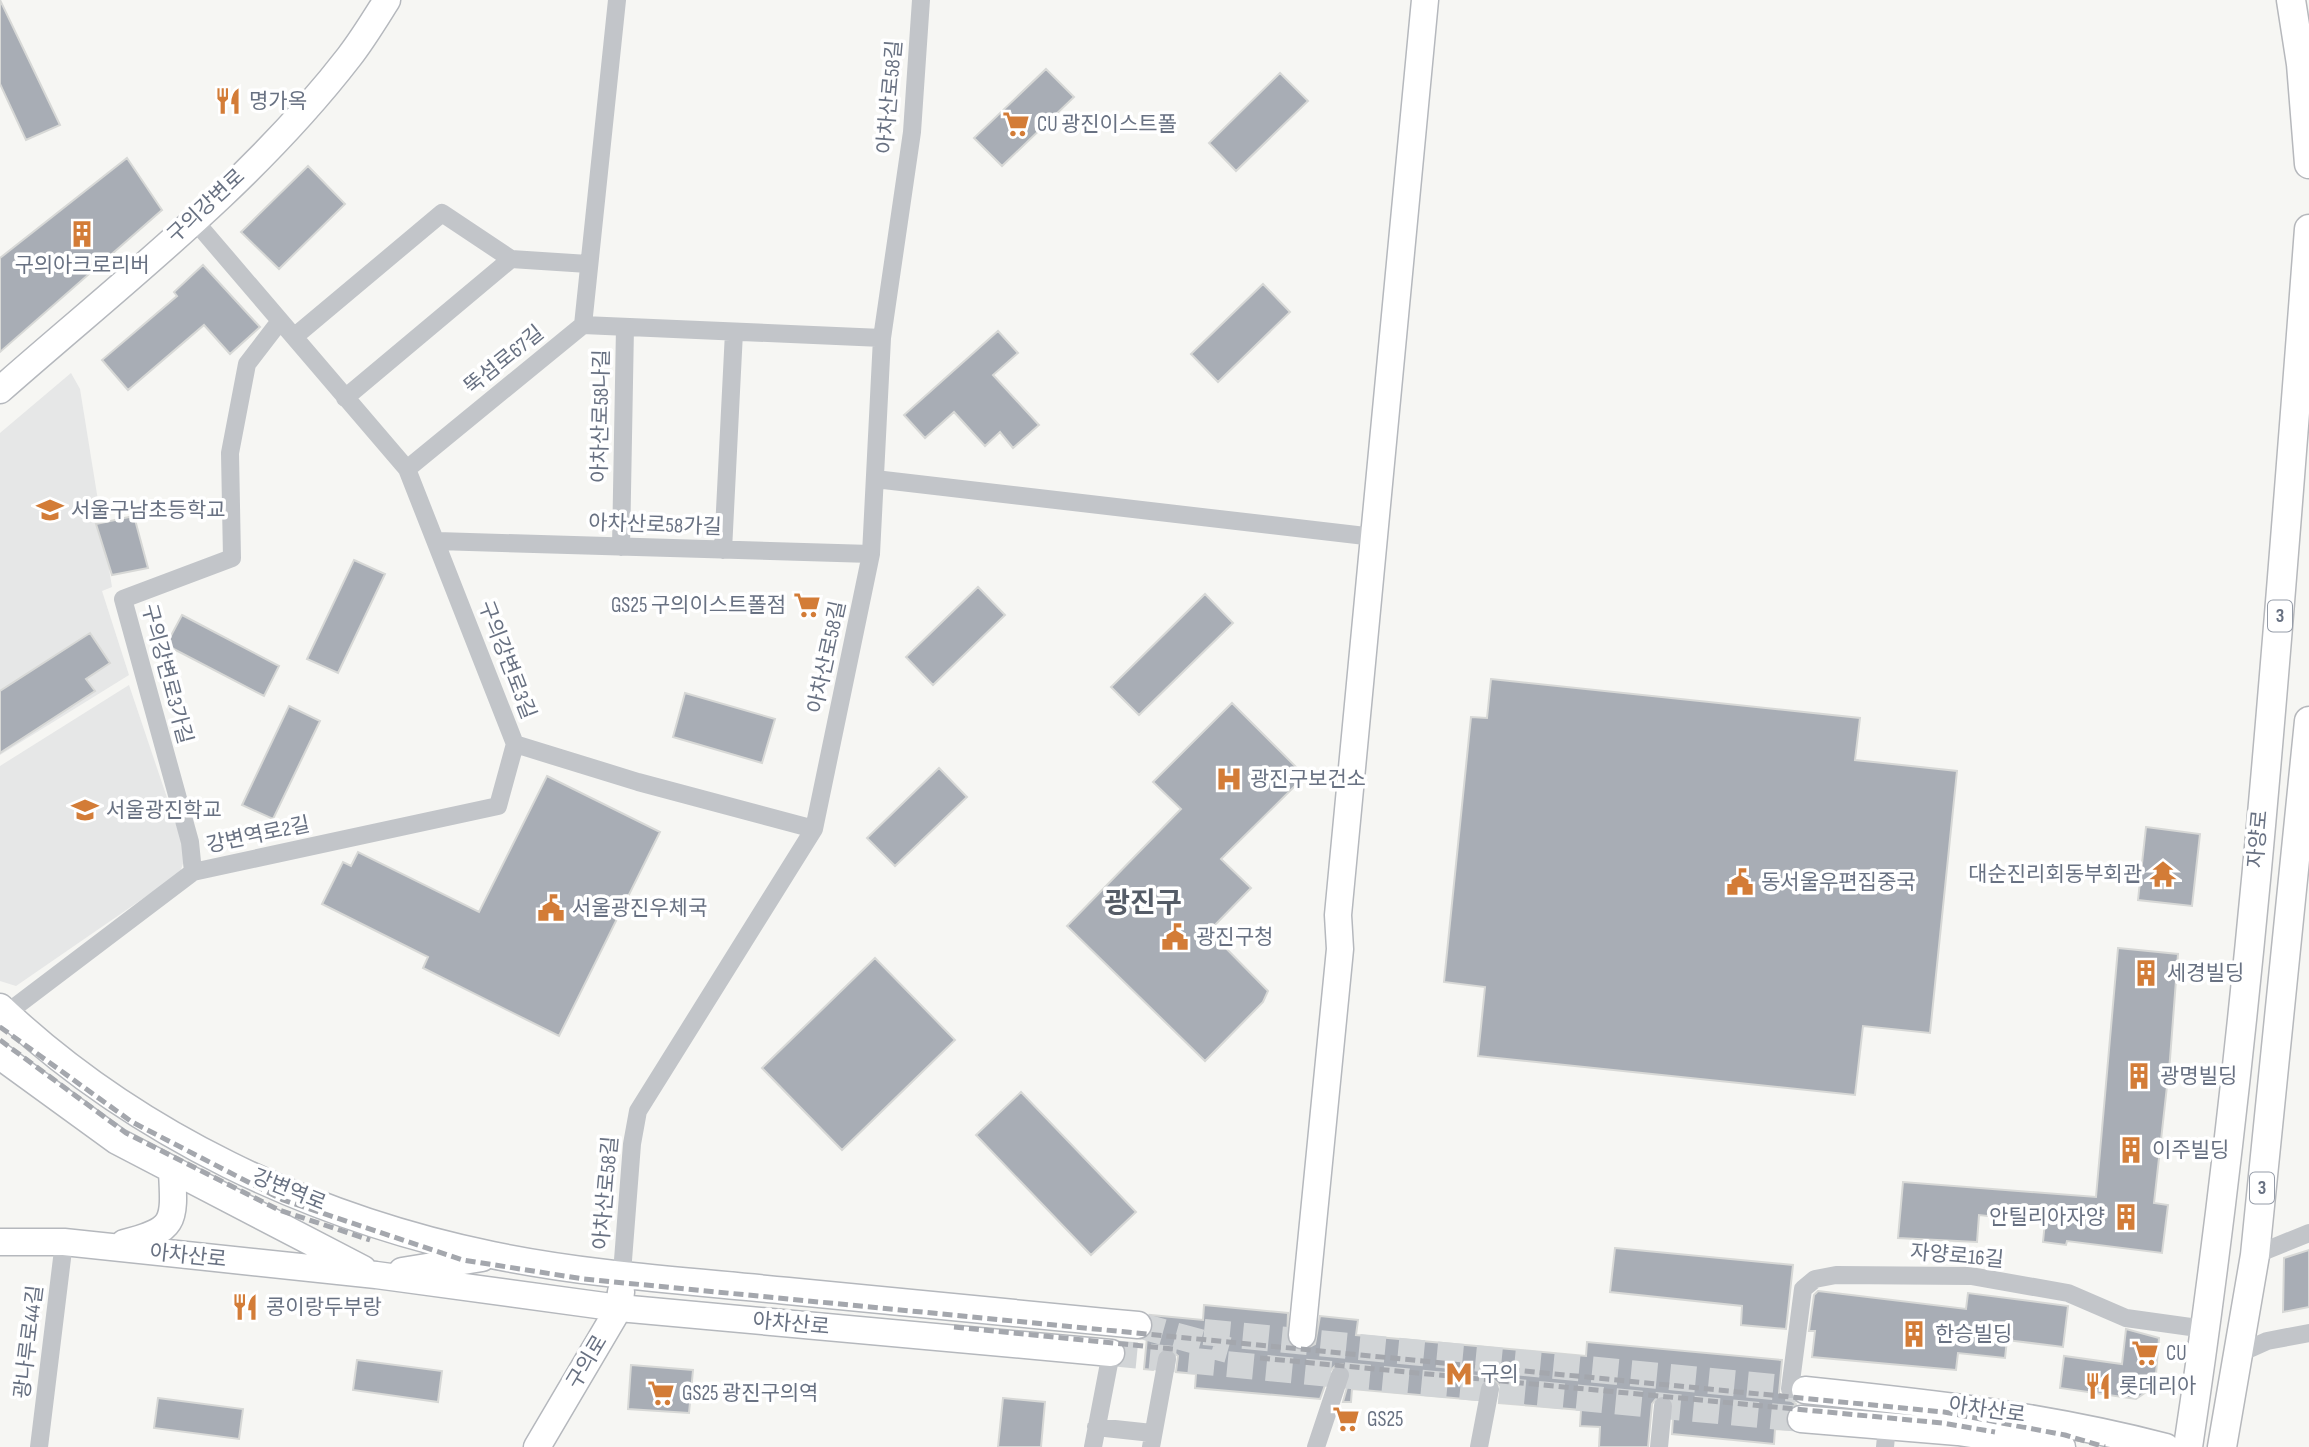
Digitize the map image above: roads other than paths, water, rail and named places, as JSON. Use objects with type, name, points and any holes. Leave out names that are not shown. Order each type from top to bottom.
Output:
[{"type":"main road","name":"구의강변로","points":[[0,390],[194,219],[274,142],[332,76],[387,0]]},
{"type":"main road","points":[[1302,1335],[1340,949],[1338,915],[1425,0]]},
{"type":"main road","points":[[2291,0],[2301,64],[2309,164]]},
{"type":"main road","name":"자양로","points":[[2188,1447],[2221,1206],[2279,623],[2309,229]]},
{"type":"main road","name":"자양로","points":[[2222,1447],[2255,1255],[2302,875],[2309,721]]},
{"type":"main road","name":"강변역로","points":[[3,1010],[71,1067],[157,1126],[263,1181],[363,1220],[495,1256],[622,1273]]},
{"type":"main road","name":"강변역로","points":[[0,1056],[117,1142],[376,1275]]},
{"type":"main road","points":[[109,1247],[158,1234],[172,1217],[172,1172]]},
{"type":"main road","name":"아차산로","points":[[0,1242],[64,1242],[376,1275],[619,1308],[1111,1353]]},
{"type":"main road","name":"아차산로","points":[[376,1275],[495,1256]]},
{"type":"main road","name":"구의로","points":[[537,1447],[619,1308],[622,1273]]},
{"type":"main road","name":"아차산로","points":[[622,1273],[1138,1325]]},
{"type":"main road","points":[[1077,1350],[1078,1319]]},
{"type":"main road","points":[[2198,1377],[2235,1367]]},
{"type":"main road","name":"아차산로","points":[[1797,1390],[1977,1408],[2094,1437],[2166,1447]]},
{"type":"main road","name":"아차산로","points":[[1801,1419],[1886,1437],[2062,1447]]},
{"type":"street","points":[[583,326],[587,264],[617,0]]},
{"type":"street","name":"아차산로58길","points":[[622,1273],[632,1144],[638,1111],[814,829],[871,554],[882,338],[912,132],[920,0]]},
{"type":"street","points":[[294,337],[442,213],[511,259],[587,264]]},
{"type":"street","name":"구의강변로3길","points":[[194,219],[407,469],[515,744],[638,782],[814,829]]},
{"type":"street","points":[[345,398],[511,259]]},
{"type":"street","name":"구의강변로3가길","points":[[193,872],[190,842],[123,599],[232,558],[230,453],[247,364],[280,321]]},
{"type":"street","name":"아차산로58나길","points":[[583,326],[882,338]]},
{"type":"street","name":"뚝섬로67길","points":[[407,469],[583,326]]},
{"type":"street","name":"아차산로58나길","points":[[621,547],[625,327]]},
{"type":"street","points":[[723,550],[734,332]]},
{"type":"street","points":[[875,479],[1374,537]]},
{"type":"street","name":"아차산로58가길","points":[[437,541],[871,554]]},
{"type":"street","name":"강변역로2길","points":[[3,1010],[193,872],[498,806],[515,744]]},
{"type":"street","points":[[2255,1255],[2309,1233]]},
{"type":"street","name":"광나루로44길","points":[[39,1447],[64,1242]]},
{"type":"street","name":"자양로16길","points":[[1797,1390],[1803,1289],[1815,1279],[1836,1275],[1971,1276],[2068,1293],[2126,1318],[2204,1329]]},
{"type":"street","points":[[2235,1367],[2267,1341],[2309,1333]]},
{"type":"street","name":"아차산로","points":[[1093,1447],[1111,1353]]},
{"type":"street","points":[[1096,1427],[1151,1440],[1167,1359]]},
{"type":"street","points":[[1316,1447],[1340,1375]]},
{"type":"street","points":[[1479,1447],[1490,1390]]},
{"type":"street","points":[[1659,1447],[1663,1406]]},
{"type":"tunnel","points":[[1138,1325],[1228,1350]]},
{"type":"tunnel","points":[[1204,1332],[1805,1390]]},
{"type":"tunnel","points":[[1111,1353],[1801,1419]]},
{"type":"railway","points":[[0,1027],[132,1122],[283,1200],[463,1260],[584,1279],[1944,1412],[2065,1435],[2105,1447]]},
{"type":"railway","points":[[0,1040],[126,1133],[279,1210],[370,1240]]},
{"type":"railway","points":[[954,1327],[1173,1349]]},
{"type":"railway","points":[[1260,1358],[1942,1423],[1995,1432]]},
{"type":"place","name":"명가옥","points":[[228,101]]},
{"type":"place","name":"CU 광진이스트폴","points":[[1016,124]]},
{"type":"place","name":"구의아크로리버","points":[[82,234]]},
{"type":"place","name":"서울구남초등학교","points":[[50,510]]},
{"type":"place","name":"GS25 구의이스트폴점","points":[[807,605]]},
{"type":"place","name":"광진구보건소","points":[[1229,779]]},
{"type":"place","name":"서울광진학교","points":[[85,810]]},
{"type":"place","name":"대순진리회동부회관","points":[[2163,874]]},
{"type":"place","name":"동서울우편집중국","points":[[1740,882]]},
{"type":"place","name":"서울광진우체국","points":[[551,908]]},
{"type":"place","name":"광진구청","points":[[1175,937]]},
{"type":"place","name":"세경빌딩","points":[[2146,973]]},
{"type":"place","name":"광명빌딩","points":[[2139,1076]]},
{"type":"place","name":"이주빌딩","points":[[2131,1150]]},
{"type":"place","name":"안틸리아자양","points":[[2126,1217]]},
{"type":"place","name":"콩이랑두부랑","points":[[245,1307]]},
{"type":"place","name":"한승빌딩","points":[[1914,1334]]},
{"type":"place","name":"CU","points":[[2145,1353]]},
{"type":"place","name":"구의","points":[[1459,1374]]},
{"type":"place","name":"롯데리아","points":[[2098,1386]]},
{"type":"place","name":"GS25 광진구의역","points":[[661,1393]]},
{"type":"place","name":"GS25","points":[[1346,1419]]},
{"type":"district","name":"광진구","points":[[1143,903]]}]
